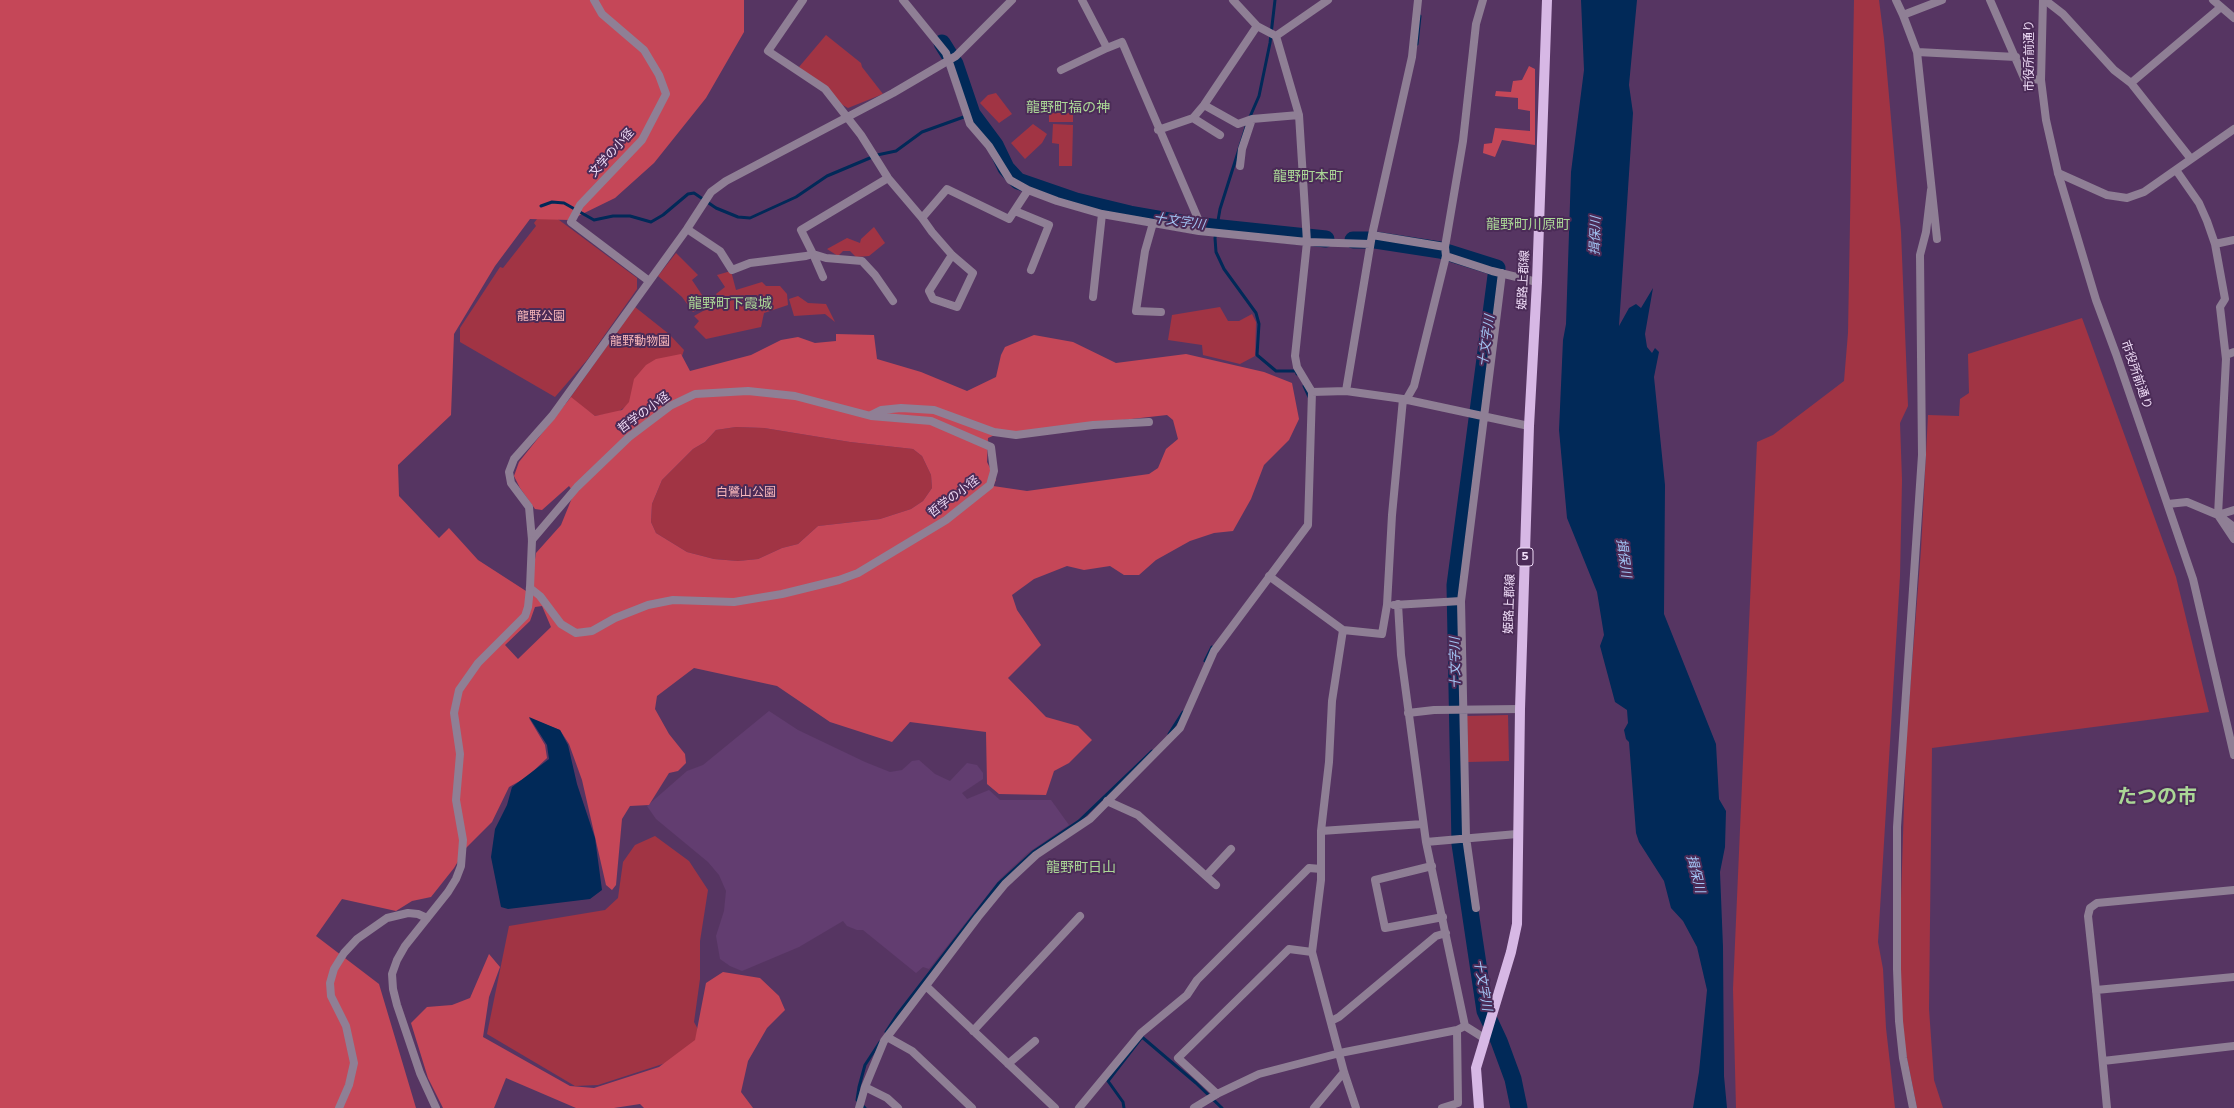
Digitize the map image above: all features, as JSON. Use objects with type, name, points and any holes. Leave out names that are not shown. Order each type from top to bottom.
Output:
[{"type":"main road","name":"姫路上郡線","points":[[1479,1108],[1476,1068],[1511,952],[1517,924],[1517,834],[1520,709],[1529,426],[1537,282],[1547,0]]},
{"type":"street","name":"文学の小径","points":[[594,0],[602,14],[644,50],[659,75],[666,94],[642,140],[580,205],[571,222],[649,281]]},
{"type":"street","points":[[803,0],[768,51],[824,88],[847,116],[888,178],[952,255],[973,273],[957,308],[933,300],[929,291],[952,255]]},
{"type":"street","points":[[903,0],[946,53],[970,124],[989,146],[1010,180],[1028,190],[1057,201],[1102,214],[1199,231],[1307,242],[1370,244]]},
{"type":"street","points":[[436,1108],[420,1073],[393,989],[392,974],[397,960],[456,879],[463,854],[463,840],[456,800],[460,754],[454,713],[459,690],[478,663],[524,616],[528,607],[532,540],[529,507],[511,483],[509,472],[514,459],[552,416],[687,229],[711,192],[956,56],[1012,0]]},
{"type":"street","points":[[1082,0],[1107,48]]},
{"type":"street","points":[[859,1108],[864,1087],[886,1037],[1005,884],[1036,855],[1090,819],[1180,728],[1214,651],[1308,525],[1312,392],[1297,367],[1294,356],[1307,242],[1299,115],[1276,36],[1257,26],[1233,0]]},
{"type":"street","points":[[1276,36],[1328,0]]},
{"type":"street","points":[[1346,391],[1370,244],[1412,57],[1418,0]]},
{"type":"street","points":[[1269,576],[1343,630],[1382,634],[1388,605],[1392,515],[1404,399],[1414,386],[1446,256],[1445,246],[1463,141],[1476,24],[1483,0]]},
{"type":"street","points":[[1896,0],[1917,52],[1937,239]]},
{"type":"street","points":[[1903,15],[1942,0]]},
{"type":"street","points":[[1990,0],[2024,78],[2041,80]]},
{"type":"street","points":[[2044,0],[2063,14],[2114,70],[2131,83],[2191,159]]},
{"type":"street","name":"市役所前通り","points":[[2044,0],[2041,80],[2046,120],[2058,173],[2096,300],[2193,579],[2207,632],[2234,755]]},
{"type":"street","points":[[2213,0],[2234,18]]},
{"type":"street","points":[[2131,83],[2220,7]]},
{"type":"street","points":[[1158,130],[1193,118],[1204,105],[1257,26]]},
{"type":"street","points":[[1061,70],[1122,42],[1158,130],[1199,221],[1199,231]]},
{"type":"street","points":[[1917,52],[2016,57]]},
{"type":"street","points":[[1204,105],[1238,124],[1252,119],[1299,115]]},
{"type":"street","points":[[1193,118],[1220,135]]},
{"type":"street","points":[[1240,166],[1242,149],[1252,119]]},
{"type":"street","points":[[2058,173],[2107,195],[2127,198],[2144,192],[2234,129]]},
{"type":"street","points":[[2176,170],[2199,203],[2215,244],[2225,299],[2220,307],[2226,357],[2218,515],[2234,539]]},
{"type":"street","points":[[823,278],[801,230],[888,178]]},
{"type":"street","points":[[922,218],[948,189],[1009,219],[1028,190]]},
{"type":"street","points":[[1913,1108],[1903,1058],[1896,969],[1897,827],[1922,455],[1920,255],[1926,232],[1931,190]]},
{"type":"street","points":[[1015,211],[1049,225],[1031,270]]},
{"type":"street","points":[[1093,297],[1102,214]]},
{"type":"street","points":[[1153,223],[1145,251],[1136,311],[1161,312]]},
{"type":"street","points":[[687,229],[720,251],[732,270],[750,263],[813,254],[826,258],[862,261],[875,275],[893,301]]},
{"type":"street","points":[[1372,235],[1445,246]]},
{"type":"street","points":[[2215,244],[2234,240]]},
{"type":"street","points":[[1446,256],[1492,271],[1537,282]]},
{"type":"street","points":[[1476,908],[1465,837],[1462,601],[1483,415],[1502,273]]},
{"type":"street","points":[[2226,357],[2234,352]]},
{"type":"street","points":[[2226,357],[2234,363]]},
{"type":"street","name":"哲学の小径","points":[[530,588],[540,596],[561,624],[576,633],[592,631],[615,618],[648,605],[673,600],[734,602],[782,594],[839,580],[858,573],[946,520],[990,485],[994,471],[991,447],[931,421],[870,416],[795,396],[748,391],[696,394],[670,406],[629,437],[577,487],[532,540]]},
{"type":"street","points":[[1312,392],[1346,391],[1404,399],[1529,426]]},
{"type":"street","points":[[870,416],[881,410],[901,408],[934,410],[994,432],[1016,435],[1093,425],[1149,422]]},
{"type":"street","points":[[2168,504],[2187,502],[2218,515],[2234,527]]},
{"type":"street","points":[[2218,515],[2234,510]]},
{"type":"street","points":[[1388,605],[1462,601]]},
{"type":"street","points":[[1398,604],[1401,655],[1426,842],[1465,1026],[1484,1038]]},
{"type":"street","points":[[1343,630],[1332,701],[1329,762],[1320,831],[1321,869],[1312,952],[1344,1072],[1356,1108]]},
{"type":"street","points":[[1408,713],[1451,710],[1520,709]]},
{"type":"street","points":[[1107,801],[1138,815],[1216,885]]},
{"type":"street","points":[[1320,831],[1423,824]]},
{"type":"street","points":[[1426,842],[1453,838],[1517,834]]},
{"type":"street","points":[[1206,876],[1231,849]]},
{"type":"street","points":[[1432,866],[1375,880],[1379,901],[1385,928],[1443,917]]},
{"type":"street","points":[[1079,1108],[1141,1033],[1168,1013],[1187,995],[1197,980],[1309,868],[1321,869]]},
{"type":"street","points":[[2107,1108],[2088,916],[2090,908],[2097,903],[2234,890]]},
{"type":"street","points":[[339,1108],[349,1085],[354,1063],[346,1026],[331,996],[330,983],[334,969],[344,953],[357,939],[387,918],[408,913],[418,914],[427,918]]},
{"type":"street","points":[[973,1031],[1080,916]]},
{"type":"street","points":[[1331,1021],[1339,1017],[1436,936],[1446,933]]},
{"type":"street","points":[[1217,1094],[1178,1058],[1289,949],[1312,952]]},
{"type":"street","points":[[2096,990],[2234,977]]},
{"type":"street","points":[[926,986],[1055,1108]]},
{"type":"street","points":[[1194,1108],[1217,1094],[1259,1074],[1340,1053],[1457,1030],[1465,1026]]},
{"type":"street","points":[[1442,1108],[1458,1106],[1457,1030]]},
{"type":"street","points":[[886,1037],[912,1051],[972,1108]]},
{"type":"street","points":[[1008,1064],[1035,1041]]},
{"type":"street","points":[[2103,1061],[2234,1046]]},
{"type":"street","points":[[1314,1108],[1344,1072]]},
{"type":"street","points":[[864,1087],[887,1098],[898,1108]]},
{"type":"shaded area","points":[[0,0],[744,0],[744,32],[706,98],[654,163],[615,198],[570,220],[530,219],[495,266],[454,334],[451,415],[398,465],[399,496],[439,538],[449,528],[478,560],[526,591],[533,572],[536,553],[561,525],[574,493],[569,486],[542,510],[535,509],[520,488],[514,476],[519,462],[571,397],[595,416],[622,410],[629,402],[634,379],[646,365],[656,359],[681,354],[690,371],[751,355],[781,340],[798,337],[815,343],[836,341],[836,334],[874,335],[877,359],[921,372],[967,391],[996,377],[1001,355],[1005,347],[1034,335],[1073,342],[1116,363],[1186,354],[1264,372],[1292,383],[1299,419],[1289,440],[1264,465],[1251,499],[1233,531],[1214,533],[1190,541],[1156,560],[1139,575],[1124,575],[1110,566],[1084,570],[1067,566],[1034,579],[1012,595],[1017,610],[1041,645],[1008,678],[1046,717],[1078,726],[1092,740],[1069,763],[1054,771],[1046,795],[999,794],[987,784],[986,732],[910,722],[892,742],[830,722],[777,686],[694,668],[657,696],[655,709],[669,734],[685,754],[686,763],[678,771],[669,773],[649,805],[630,806],[622,819],[616,885],[612,890],[606,885],[582,780],[569,744],[560,730],[529,718],[545,745],[547,758],[527,777],[509,787],[492,822],[466,848],[454,868],[431,897],[412,901],[396,911],[342,899],[316,936],[379,984],[416,1108],[0,1108]],"holes":[[[1167,415],[1173,420],[1178,439],[1166,449],[1158,468],[1149,474],[1027,491],[993,486],[996,480],[987,462],[988,438],[997,434]],[[736,427],[764,428],[850,442],[913,449],[922,456],[931,475],[932,488],[923,501],[911,509],[880,519],[818,526],[798,544],[782,548],[758,559],[738,561],[714,559],[687,552],[656,533],[651,522],[652,504],[662,480],[693,449],[705,442],[716,430]],[[542,606],[551,627],[518,659],[505,645],[530,621],[535,607]]]},
{"type":"shaded area","points":[[1529,66],[1535,69],[1535,145],[1502,140],[1495,157],[1483,153],[1484,144],[1492,143],[1495,128],[1530,131],[1530,111],[1518,109],[1518,98],[1495,96],[1496,91],[1511,92],[1513,81],[1522,80]]},
{"type":"shaded area","points":[[769,711],[798,730],[865,762],[890,772],[902,770],[912,761],[919,760],[935,774],[950,781],[967,763],[977,765],[983,773],[983,779],[962,793],[967,799],[989,790],[1000,800],[1051,800],[1069,825],[1029,852],[1000,879],[929,969],[923,967],[916,973],[863,930],[857,930],[847,926],[843,921],[799,947],[742,971],[730,966],[720,959],[716,936],[724,911],[726,891],[719,875],[708,862],[656,819],[647,806],[687,771],[703,765]]},
{"type":"shaded area","points":[[489,954],[500,967],[489,997],[483,1037],[570,1086],[594,1088],[659,1067],[695,1040],[706,983],[723,972],[760,978],[779,996],[785,1010],[767,1028],[748,1061],[741,1092],[753,1108],[644,1108],[640,1104],[614,1108],[576,1108],[506,1078],[494,1108],[443,1108],[428,1078],[411,1023],[427,1007],[452,1005],[470,998]]},
{"type":"green space","points":[[1854,0],[1879,0],[1884,39],[1901,232],[1908,406],[1900,423],[1902,480],[1900,576],[1878,942],[1883,969],[1886,1028],[1895,1108],[1736,1108],[1733,989],[1757,442],[1773,435],[1844,381],[1848,333]]},
{"type":"green space","points":[[826,35],[861,63],[862,67],[883,94],[848,108],[839,103],[799,67]]},
{"type":"green space","points":[[996,93],[1012,114],[999,123],[980,103],[988,95]]},
{"type":"green space","points":[[1049,113],[1073,113],[1073,122],[1049,122]]},
{"type":"green space","points":[[1033,124],[1047,134],[1042,143],[1025,159],[1011,143]]},
{"type":"green space","points":[[1053,124],[1073,125],[1072,166],[1059,166],[1059,144],[1052,143]]},
{"type":"green space","name":"龍野公園","points":[[546,207],[555,217],[637,278],[637,289],[587,360],[555,397],[460,342],[460,328],[500,267],[503,268],[536,226],[534,223]]},
{"type":"green space","points":[[874,227],[885,243],[869,256],[856,257],[850,251],[843,251],[838,256],[827,249],[847,238],[860,243],[861,239]]},
{"type":"green space","points":[[676,253],[698,275],[692,280],[708,304],[693,312],[682,297],[658,276]]},
{"type":"green space","points":[[731,271],[736,290],[762,282],[766,286],[780,286],[787,294],[788,305],[764,313],[761,327],[706,339],[694,327],[699,321],[694,316],[721,301],[716,294],[725,287],[717,275]]},
{"type":"green space","points":[[798,296],[808,303],[826,304],[835,322],[825,314],[794,316],[789,299]]},
{"type":"green space","name":"龍野動物園","points":[[635,307],[669,334],[684,350],[682,356],[629,404],[618,412],[595,416],[570,398]]},
{"type":"green space","points":[[1220,307],[1228,321],[1239,321],[1252,314],[1256,322],[1255,356],[1240,364],[1203,355],[1202,345],[1168,340],[1172,315]]},
{"type":"green space","points":[[2082,318],[2176,577],[2209,712],[1932,748],[1929,1009],[1934,1080],[1943,1108],[1917,1108],[1905,1048],[1900,996],[1900,930],[1906,741],[1921,550],[1928,415],[1959,416],[1960,399],[1969,393],[1968,354]]},
{"type":"green space","name":"白鷺山公園","points":[[736,427],[764,428],[850,442],[913,449],[922,456],[931,475],[932,488],[923,501],[911,509],[880,519],[818,526],[798,544],[782,548],[758,559],[738,561],[714,559],[687,552],[656,533],[651,522],[652,504],[662,480],[693,449],[705,442],[716,430]]},
{"type":"green space","points":[[1508,715],[1509,761],[1468,762],[1467,716]]},
{"type":"green space","points":[[655,836],[689,861],[708,890],[700,941],[700,979],[694,1022],[701,1035],[675,1060],[598,1085],[575,1086],[487,1034],[509,926],[605,910],[618,898],[623,862],[635,845]]},
{"type":"water","name":"揖保川","points":[[1581,0],[1637,0],[1629,85],[1633,113],[1619,326],[1629,308],[1636,304],[1641,308],[1653,288],[1645,334],[1647,347],[1652,353],[1655,348],[1659,352],[1654,377],[1665,485],[1664,614],[1716,744],[1719,799],[1726,811],[1725,847],[1720,872],[1723,947],[1724,1076],[1727,1108],[1693,1108],[1699,1072],[1707,990],[1697,947],[1683,921],[1671,908],[1664,881],[1639,842],[1636,833],[1629,742],[1626,739],[1624,730],[1628,723],[1627,710],[1615,702],[1600,646],[1604,635],[1597,592],[1567,518],[1559,430],[1563,340],[1566,324],[1571,172],[1584,70]]},
{"type":"water","points":[[529,717],[560,730],[568,745],[577,784],[595,838],[602,890],[590,899],[508,909],[501,907],[491,857],[495,829],[507,805],[512,787],[549,759],[547,745]]},
{"type":"waterway","points":[[1249,119],[1259,96],[1270,43],[1275,0]]},
{"type":"waterway","points":[[1417,44],[1420,16]]},
{"type":"waterway","name":"十文字川","points":[[942,43],[955,64],[972,114],[995,145],[1006,168],[1018,181],[1076,201],[1130,214],[1193,225],[1326,239]]},
{"type":"waterway","points":[[541,206],[552,202],[564,203],[594,220],[613,216],[630,216],[651,222],[663,215],[688,194],[694,193],[716,208],[738,217],[750,218],[796,197],[827,176],[877,155],[896,151],[922,132],[972,114]]},
{"type":"waterway","points":[[1247,124],[1220,209],[1215,238],[1216,252],[1224,269],[1256,313],[1259,324],[1257,355],[1276,371],[1296,371],[1297,374]]},
{"type":"waterway","name":"十文字川","points":[[1353,240],[1375,240],[1440,250],[1497,268],[1455,585],[1460,844],[1485,1011],[1499,1041],[1513,1079],[1519,1108]]},
{"type":"waterway","points":[[1304,386],[1309,397]]},
{"type":"waterway","points":[[1205,661],[1212,647]]},
{"type":"waterway","points":[[1169,734],[1183,712]]},
{"type":"waterway","points":[[886,1032],[897,1015],[999,883],[1033,852],[1079,821],[1152,751]]},
{"type":"waterway","points":[[1124,1108],[1123,1102],[1108,1081],[1142,1037],[1196,1083],[1222,1108]]},
{"type":"waterway","points":[[865,1108],[857,1100],[859,1087],[865,1065],[880,1042]]},
{"type":"district","name":"龍野町福の神","points":[[1068,108]]},
{"type":"district","name":"龍野町本町","points":[[1308,177]]},
{"type":"district","name":"龍野町川原町","points":[[1528,225]]},
{"type":"district","name":"龍野町下霞城","points":[[730,304]]},
{"type":"district","name":"たつの市","points":[[2157,798]]},
{"type":"district","name":"龍野町日山","points":[[1081,868]]}]
